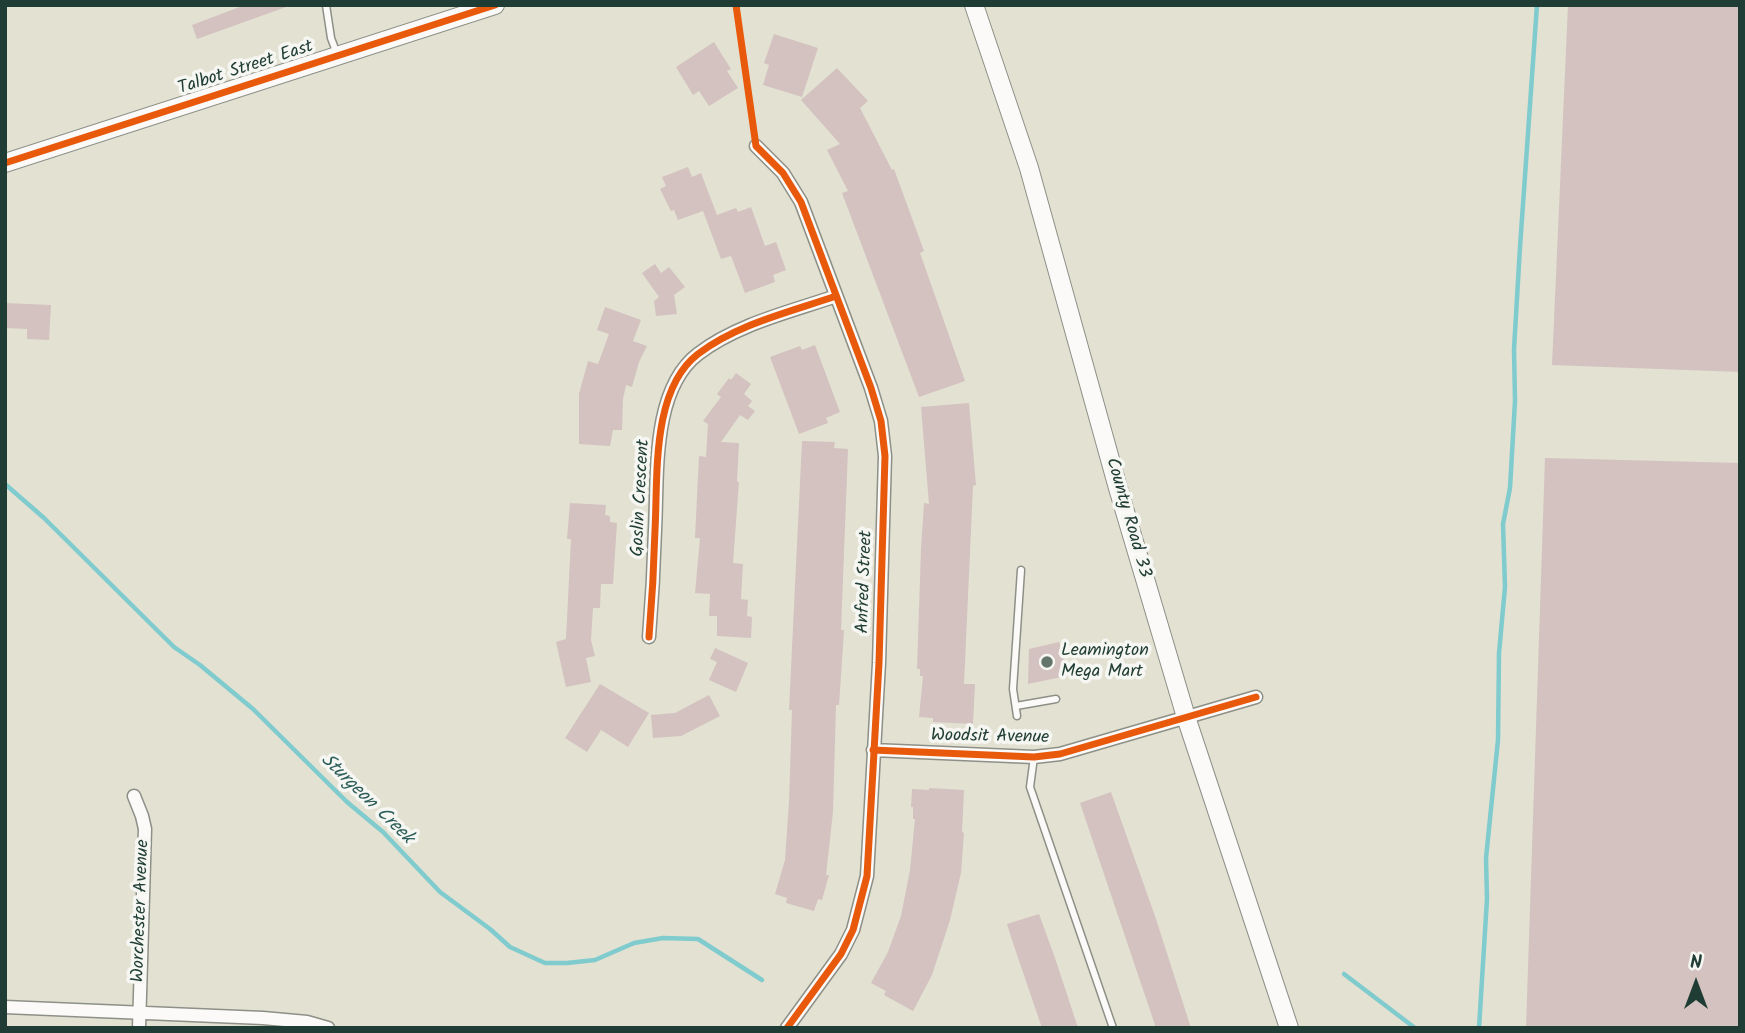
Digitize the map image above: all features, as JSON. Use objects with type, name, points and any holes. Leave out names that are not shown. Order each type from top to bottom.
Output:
[{"type":"main road","name":"Talbot Street East","points":[[5,163],[495,5]]},
{"type":"main road","name":"County Road 33","points":[[974,5],[1029,168],[1118,488],[1186,717],[1289,1028]]},
{"type":"street","name":"Anfred Street","points":[[757,146],[793,187],[801,202],[871,388],[881,421],[884,447],[884,506],[867,876],[853,930],[841,954],[787,1028]]},
{"type":"street","name":"Goslin Crescent","points":[[649,637],[659,447],[665,411],[674,383],[688,363],[718,341],[762,321],[836,296]]},
{"type":"street","name":"Woodsit Avenue","points":[[873,750],[1034,757],[1071,751],[1256,697]]},
{"type":"street","name":"Worchester Avenue","points":[[134,796],[145,829],[139,1028]]},
{"type":"street","points":[[5,1007],[263,1018],[307,1022],[328,1028]]},
{"type":"lane","points":[[326,5],[331,38],[338,56]]},
{"type":"lane","points":[[1017,716],[1013,690],[1021,570]]},
{"type":"lane","points":[[1016,706],[1056,699]]},
{"type":"lane","points":[[1034,757],[1031,786],[1113,1028]]},
{"type":"building","points":[[245,5],[286,7],[197,39],[192,25]]},
{"type":"building","points":[[1568,5],[1740,5],[1740,372],[1552,365]]},
{"type":"building","points":[[774,34],[818,48],[802,97],[763,85],[769,65],[764,63]]},
{"type":"building","points":[[714,42],[731,69],[727,71],[738,88],[709,106],[699,91],[693,95],[676,67]]},
{"type":"building","points":[[837,68],[868,101],[860,108],[892,170],[894,169],[924,251],[920,253],[965,381],[919,397],[842,193],[848,191],[827,150],[840,144],[801,100]]},
{"type":"building","points":[[688,167],[692,177],[701,173],[717,215],[736,208],[738,212],[751,207],[765,246],[776,242],[786,270],[773,275],[775,282],[745,293],[731,256],[721,259],[703,211],[678,220],[674,210],[671,211],[660,189],[666,186],[662,177]]},
{"type":"building","points":[[655,264],[661,273],[669,267],[685,287],[674,295],[677,314],[656,316],[654,301],[659,297],[642,273]]},
{"type":"building","points":[[5,303],[51,305],[49,340],[27,339],[27,329],[5,328]]},
{"type":"building","points":[[605,307],[641,320],[633,341],[647,346],[632,387],[626,385],[622,430],[613,430],[610,446],[579,444],[579,394],[588,361],[598,364],[609,334],[597,330]]},
{"type":"building","points":[[815,345],[840,412],[826,418],[828,423],[799,434],[770,357],[800,346],[802,350]]},
{"type":"building","points":[[736,373],[751,384],[744,394],[752,401],[748,406],[755,411],[748,420],[740,415],[721,442],[739,443],[733,563],[743,564],[741,599],[748,600],[747,616],[752,617],[751,638],[717,636],[717,616],[709,616],[710,594],[695,593],[700,538],[695,538],[699,456],[706,457],[708,424],[703,421],[721,397],[717,394]]},
{"type":"building","points":[[969,403],[976,485],[973,486],[964,684],[975,684],[973,724],[933,722],[933,718],[919,717],[923,676],[920,676],[920,669],[917,669],[924,503],[929,504],[921,407]]},
{"type":"building","points":[[802,441],[835,442],[834,448],[848,449],[841,630],[844,630],[839,705],[836,705],[833,812],[826,875],[829,875],[822,900],[818,899],[814,911],[786,903],[787,898],[775,894],[785,860],[789,802],[792,710],[789,710]]},
{"type":"building","points":[[1545,458],[1740,463],[1740,1028],[1526,1028]]},
{"type":"building","points":[[570,503],[606,505],[605,515],[610,516],[610,522],[617,523],[613,584],[601,584],[600,608],[593,608],[591,640],[595,656],[586,658],[591,682],[566,687],[556,642],[566,639]]},
{"type":"building","name":"Leamington Mega Mart","points":[[1059,642],[1071,675],[1028,684],[1029,649]]},
{"type":"building","points":[[715,648],[748,663],[736,692],[709,680],[717,662],[710,659]]},
{"type":"building","points":[[600,684],[649,713],[628,747],[601,730],[587,752],[565,738]]},
{"type":"building","points":[[709,695],[720,716],[681,736],[653,738],[651,715],[675,713]]},
{"type":"building","points":[[912,789],[964,790],[964,833],[961,873],[950,920],[932,975],[913,1011],[884,995],[886,991],[871,983],[888,952],[901,916],[910,870],[915,819],[911,807]]},
{"type":"building","points":[[1111,792],[1191,1028],[1156,1028],[1080,803]]},
{"type":"building","points":[[1039,914],[1078,1028],[1042,1028],[1007,924]]},
{"type":"waterway","points":[[1479,1028],[1487,899],[1486,858],[1498,740],[1499,653],[1505,587],[1503,524],[1510,488],[1515,401],[1514,349],[1537,5]]},
{"type":"waterway","name":"Sturgeon Creek","points":[[5,484],[44,518],[174,647],[253,709],[347,802],[383,832],[440,892],[510,947],[545,963],[567,963],[595,960],[634,943],[663,938],[698,939],[762,980]]},
{"type":"waterway","points":[[1344,974],[1415,1028]]},
{"type":"cycle path","points":[[5,163],[495,5]]},
{"type":"cycle path","points":[[736,5],[756,146],[783,173],[801,202],[871,388],[881,421],[885,456],[879,663],[867,876],[853,930],[841,954],[787,1028]]},
{"type":"cycle path","points":[[649,637],[660,435],[672,389],[683,370],[698,354],[713,344],[764,320],[836,296]]},
{"type":"cycle path","points":[[873,750],[1034,757],[1060,754],[1256,697]]},
{"type":"place","name":"Leamington Mega Mart","points":[[1047,662]]}]
